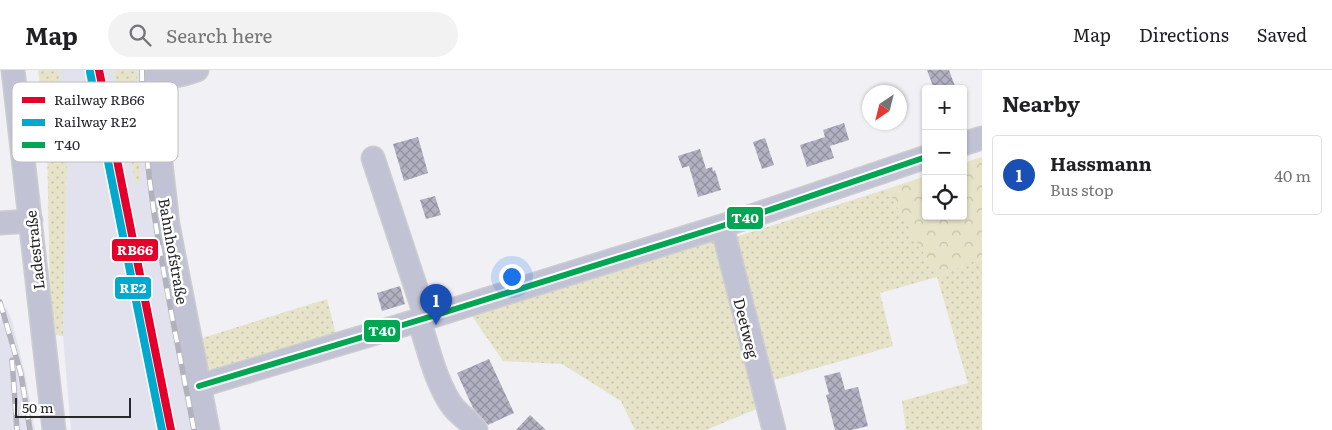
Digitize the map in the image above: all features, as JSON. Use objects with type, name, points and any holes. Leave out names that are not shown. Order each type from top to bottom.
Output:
[{"type":"street","points":[[155,74],[169,78],[198,70]]},
{"type":"street","points":[[967,143],[982,138]]},
{"type":"street","points":[[373,158],[423,319],[434,365],[455,409],[472,423],[476,430]]},
{"type":"street","points":[[199,386],[722,226],[922,158]]},
{"type":"street","name":"Ladestraße","points":[[24,162],[54,430]]},
{"type":"street","name":"Bahnhofstraße","points":[[161,162],[168,225],[208,430]]},
{"type":"street","points":[[0,223],[31,221]]},
{"type":"street","name":"Deetweg","points":[[722,226],[774,430]]},
{"type":"shaded area","points":[[58,70],[114,70],[116,82],[60,82]]},
{"type":"shaded area","points":[[137,70],[148,70],[150,82],[137,82]]},
{"type":"shaded area","points":[[67,162],[131,162],[135,182],[135,162],[161,162],[200,430],[71,430],[63,336]]},
{"type":"shaded area","points":[[6,307],[12,321],[25,373],[35,430],[0,430],[0,322]]},
{"type":"green space","points":[[38,70],[58,70],[60,82],[39,82]]},
{"type":"green space","points":[[114,70],[137,70],[137,82],[116,82]]},
{"type":"green space","points":[[982,157],[982,258],[937,277],[887,189],[922,177],[922,220],[967,220],[967,162]]},
{"type":"green space","points":[[47,162],[67,162],[63,336],[56,335],[50,297]]},
{"type":"green space","points":[[131,162],[139,162],[140,181],[135,182]]},
{"type":"green space","points":[[887,189],[937,276],[982,258],[982,430],[906,430],[902,401],[968,383],[937,277],[880,293],[893,346],[771,381],[736,237]]},
{"type":"green space","points":[[715,241],[759,408],[706,430],[635,430],[621,401],[562,364],[503,361],[472,316]]},
{"type":"green space","points":[[327,299],[336,334],[213,371],[205,366],[199,339]]},
{"type":"building","points":[[927,70],[949,70],[955,85],[933,85]]},
{"type":"building","points":[[844,123],[849,140],[830,146],[834,158],[807,167],[800,145],[825,137],[823,130]]},
{"type":"building","points":[[418,137],[428,173],[404,181],[393,144]]},
{"type":"building","points":[[765,138],[774,165],[762,169],[753,142]]},
{"type":"building","points":[[700,149],[706,169],[712,167],[713,171],[715,170],[721,190],[698,197],[689,166],[682,168],[678,156]]},
{"type":"building","points":[[435,196],[441,215],[426,219],[420,200]]},
{"type":"building","points":[[400,286],[405,304],[382,311],[377,293]]},
{"type":"building","points":[[489,359],[514,413],[488,425],[473,408],[457,373]]},
{"type":"building","points":[[840,372],[845,390],[858,387],[868,426],[852,430],[835,430],[826,395],[829,394],[824,376]]},
{"type":"building","points":[[530,415],[546,430],[516,430]]},
{"type":"railway","points":[[142,70],[143,82]]},
{"type":"railway","points":[[147,162],[160,251],[194,430]]},
{"type":"railway","points":[[0,302],[21,374],[30,430]]},
{"type":"railway","points":[[12,360],[17,430]]},
{"type":"rail line","name":"RB66","points":[[99,70],[101,82]]},
{"type":"rail line","name":"RE2","points":[[90,72],[92,82]]},
{"type":"rail line","name":"RE2","points":[[108,162],[162,430]]},
{"type":"rail line","name":"RB66","points":[[117,162],[171,430]]},
{"type":"transit line","name":"T40","points":[[199,386],[722,226],[922,158]]},
{"type":"place","name":"Hassmann","points":[[436,325]]}]
